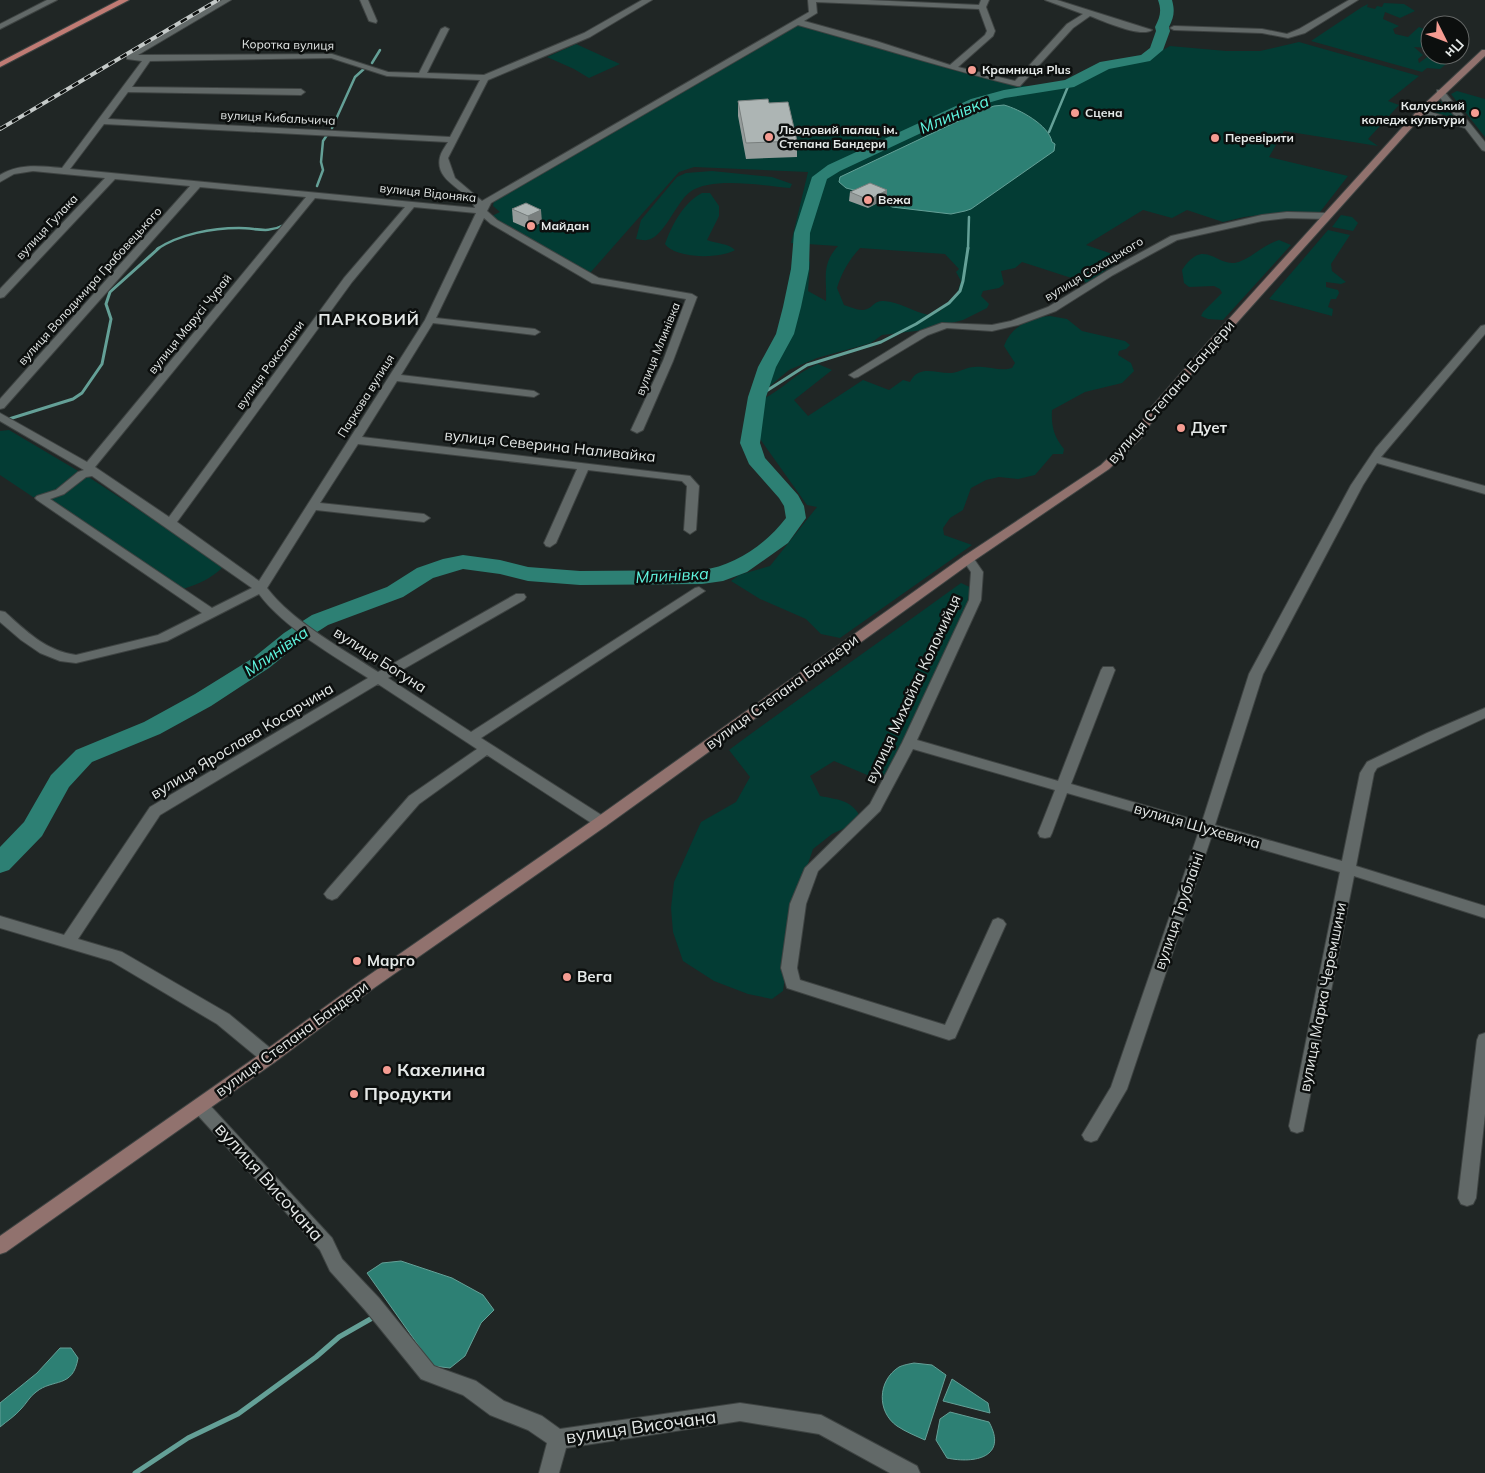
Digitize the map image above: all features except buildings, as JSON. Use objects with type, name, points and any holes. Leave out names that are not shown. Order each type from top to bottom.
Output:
[{"type":"main road","points":[[0,66],[125,0]]},
{"type":"main road","name":"вулиця Степана Бандери","points":[[0,1246],[269,1057],[368,984],[601,822],[968,559],[1105,467],[1138,434],[1153,412],[1420,112],[1485,52]]},
{"type":"street","points":[[0,27],[53,0]]},
{"type":"street","points":[[148,59],[130,57],[227,0]]},
{"type":"street","points":[[364,0],[374,21]]},
{"type":"street","points":[[481,211],[477,200],[451,180],[447,173],[444,158],[485,78],[588,35],[648,0]]},
{"type":"street","points":[[812,0],[984,3],[991,30],[988,36],[952,68]]},
{"type":"street","name":"вулиця Відоняка","points":[[2,177],[17,170],[33,168],[481,211],[487,201],[503,191],[813,13],[812,0]]},
{"type":"street","points":[[1050,0],[1136,29],[1148,30]]},
{"type":"street","points":[[1174,28],[1262,31],[1288,36],[1302,31],[1354,0]]},
{"type":"street","points":[[797,22],[952,68],[1017,84],[1070,26],[1088,14]]},
{"type":"street","points":[[421,76],[445,30]]},
{"type":"street","name":"Коротка вулиця","points":[[148,59],[332,56],[387,74],[485,78]]},
{"type":"street","points":[[64,171],[148,59]]},
{"type":"street","points":[[125,89],[301,92]]},
{"type":"street","points":[[1440,92],[1485,148]]},
{"type":"street","points":[[1420,112],[1466,126]]},
{"type":"street","name":"вулиця Кибальчича","points":[[102,121],[453,140]]},
{"type":"street","name":"вулиця Гулака","points":[[0,295],[112,176]]},
{"type":"street","name":"вулиця Володимира Грабовецького","points":[[0,406],[198,183]]},
{"type":"street","name":"вулиця Марусі Чурай","points":[[90,470],[312,195]]},
{"type":"street","name":"вулиця Роксолани","points":[[170,522],[348,280],[413,203]]},
{"type":"street","name":"Паркова вулиця","points":[[262,588],[430,320],[481,211]]},
{"type":"street","name":"вулиця Млинівка","points":[[481,211],[494,222],[596,281],[692,297],[668,361],[637,430]]},
{"type":"street","name":"вулиця Сохацького","points":[[854,375],[924,333],[946,325],[992,328],[1014,323],[1052,309],[1110,273],[1174,238],[1262,218],[1287,215],[1327,216]]},
{"type":"street","points":[[430,320],[535,332]]},
{"type":"street","name":"вулиця Трублаїні","points":[[1090,1135],[1119,1089],[1207,829],[1256,674],[1317,559],[1374,458],[1485,328]]},
{"type":"street","points":[[394,377],[534,394]]},
{"type":"street","name":"вулиця Богуна","points":[[0,416],[90,470],[170,522],[262,588],[268,599],[311,635],[601,822]]},
{"type":"street","name":"вулиця Северина Наливайка","points":[[355,440],[686,478],[693,486],[690,530]]},
{"type":"street","points":[[1374,458],[1485,490]]},
{"type":"street","points":[[550,543],[584,467]]},
{"type":"street","points":[[90,470],[82,474],[60,492],[41,498],[212,614]]},
{"type":"street","points":[[313,506],[424,518]]},
{"type":"street","name":"вулиця Михайла Коломийця","points":[[968,559],[977,572],[975,600],[909,743],[875,807],[812,868],[798,904],[789,968],[793,984],[949,1033],[998,924]]},
{"type":"street","points":[[0,615],[25,638],[56,655],[76,659],[162,638],[262,588]]},
{"type":"street","points":[[472,738],[699,591]]},
{"type":"street","name":"вулиця Ярослава Косарчина","points":[[68,941],[155,811],[377,679],[520,597]]},
{"type":"street","points":[[1045,833],[1108,670]]},
{"type":"street","name":"вулиця Марка Черемшини","points":[[1297,1126],[1367,773],[1372,765],[1485,713]]},
{"type":"street","name":"вулиця Шухевича","points":[[909,743],[1063,789],[1349,869],[1485,912]]},
{"type":"street","points":[[332,894],[414,800],[488,748]]},
{"type":"street","points":[[0,922],[116,956],[223,1020],[269,1057]]},
{"type":"street","points":[[1467,1198],[1485,1040]]},
{"type":"street","name":"вулиця Височана","points":[[200,1106],[326,1244],[336,1265],[372,1304],[428,1373],[469,1388],[497,1408],[536,1423],[558,1439],[740,1412],[821,1425],[910,1473]]},
{"type":"street","points":[[549,1473],[558,1439]]},
{"type":"shaded area","points":[[1384,3],[1404,4],[1415,11],[1400,18],[1385,12],[1383,19],[1399,26],[1393,29],[1395,34],[1408,37],[1420,27],[1420,47],[1414,47],[1420,52],[1418,59],[1420,65],[1445,65],[1440,69],[1427,68],[1422,72],[1311,41],[1368,4],[1367,7],[1375,9],[1377,6],[1382,7]]},
{"type":"shaded area","points":[[798,24],[874,44],[953,70],[1017,85],[1036,87],[1078,82],[1107,67],[1145,60],[1170,46],[1226,51],[1260,51],[1299,42],[1419,76],[1388,101],[1399,105],[1368,139],[1378,146],[1284,131],[1269,157],[1348,176],[1320,212],[1285,212],[1244,217],[1223,222],[1187,210],[1172,218],[1143,210],[1086,245],[1124,258],[1087,283],[1022,262],[1015,268],[1001,271],[1004,284],[999,288],[983,291],[981,296],[989,304],[987,308],[963,320],[924,330],[882,335],[871,343],[817,358],[789,370],[765,390],[772,366],[789,340],[779,333],[793,257],[806,258],[810,262],[808,291],[826,301],[827,265],[838,246],[791,243],[808,172],[694,167],[679,172],[590,273],[497,222],[492,216],[500,212],[493,206],[494,201]],"holes":[[[860,248],[945,254],[959,269],[956,272],[961,281],[956,297],[940,311],[929,315],[896,303],[884,301],[877,302],[864,310],[856,309],[844,305],[837,288],[846,266]]]},
{"type":"shaded area","points":[[576,44],[620,64],[589,78],[547,57]]},
{"type":"shaded area","name":"Калуський коледж культури","points":[[1457,91],[1485,99],[1485,137],[1451,94]]},
{"type":"shaded area","points":[[1440,101],[1445,103],[1459,121],[1429,112]]},
{"type":"shaded area","points":[[1004,105],[1025,114],[1039,124],[1055,144],[1054,151],[971,209],[951,214],[892,207],[882,201],[886,198],[846,188],[839,182],[840,177],[973,114],[994,106]]},
{"type":"shaded area","points":[[712,171],[772,177],[792,184],[790,188],[739,183],[711,184],[700,187],[685,197],[664,227],[653,238],[646,240],[636,239],[641,220],[677,177],[686,173]]},
{"type":"shaded area","points":[[702,193],[710,193],[719,206],[719,216],[707,240],[726,245],[735,250],[719,255],[698,256],[678,253],[665,244],[671,229],[684,209],[695,197]]},
{"type":"shaded area","points":[[1341,215],[1352,217],[1358,223],[1353,231],[1332,227]]},
{"type":"shaded area","points":[[1328,230],[1350,235],[1331,264],[1332,271],[1346,282],[1341,284],[1326,282],[1326,287],[1338,290],[1339,293],[1336,299],[1331,299],[1328,307],[1333,309],[1332,316],[1269,299]]},
{"type":"shaded area","points":[[1279,240],[1291,245],[1223,320],[1208,319],[1201,316],[1222,293],[1220,289],[1214,286],[1189,287],[1184,283],[1182,270],[1190,260],[1198,255],[1205,254],[1233,263],[1246,259]]},
{"type":"shaded area","points":[[1050,316],[1067,319],[1082,331],[1125,341],[1130,345],[1126,349],[1119,351],[1118,355],[1131,363],[1134,371],[1122,383],[1085,392],[1052,410],[1054,431],[1064,449],[1063,454],[1053,454],[1035,475],[1018,479],[999,477],[986,480],[971,488],[963,510],[950,518],[943,528],[944,535],[972,545],[840,638],[821,634],[806,619],[760,599],[731,581],[739,575],[770,566],[817,507],[807,505],[758,436],[763,399],[803,371],[818,364],[832,370],[794,400],[808,416],[863,380],[889,390],[903,380],[910,382],[918,373],[928,371],[952,373],[979,367],[1012,368],[1015,363],[1004,346],[1011,333],[1022,324],[1035,318]]},
{"type":"shaded area","points":[[9,430],[90,478],[224,566],[205,580],[183,589],[52,500],[33,497],[0,475],[0,431]]},
{"type":"shaded area","points":[[961,583],[974,589],[887,777],[872,777],[834,761],[810,776],[820,796],[845,802],[854,808],[862,820],[832,834],[813,849],[796,899],[783,991],[772,999],[748,994],[714,981],[683,961],[673,932],[671,908],[674,882],[701,822],[736,802],[750,777],[729,750]]},
{"type":"shaded area","points":[[401,1261],[452,1278],[483,1295],[494,1310],[481,1323],[465,1356],[450,1368],[433,1366],[367,1273],[382,1263]]},
{"type":"shaded area","points":[[60,1348],[71,1348],[78,1358],[72,1374],[67,1379],[36,1392],[19,1412],[0,1427],[0,1403],[37,1373]]},
{"type":"shaded area","points":[[914,1363],[932,1365],[946,1375],[925,1440],[897,1426],[890,1420],[883,1405],[883,1388],[892,1373],[899,1367]]},
{"type":"shaded area","points":[[952,1379],[988,1403],[990,1413],[943,1401]]},
{"type":"shaded area","points":[[950,1412],[989,1422],[994,1434],[994,1443],[986,1455],[968,1460],[947,1458],[936,1440],[940,1419]]},
{"type":"waterway","name":"Млинівка","points":[[0,863],[33,829],[60,781],[84,756],[152,728],[203,700],[261,663],[292,638],[320,620],[395,592],[425,573],[463,562],[500,567],[528,574],[580,578],[702,577],[723,574],[739,567],[781,538],[796,518],[794,506],[788,495],[756,460],[750,443],[757,397],[767,367],[785,334],[800,269],[802,233],[820,177],[834,168],[976,102],[1004,94],[1069,84],[1105,65],[1145,58],[1156,50],[1163,31],[1162,27],[1167,17],[1168,9],[1165,0]]},
{"type":"waterway","points":[[372,63],[380,50]]},
{"type":"waterway","points":[[332,128],[355,77],[365,68]]},
{"type":"waterway","points":[[1049,132],[1069,84]]},
{"type":"waterway","points":[[317,186],[323,170],[321,162],[323,141],[327,135]]},
{"type":"waterway","points":[[968,249],[969,217]]},
{"type":"waterway","points":[[157,249],[176,239],[207,231],[239,228],[267,230],[284,225]]},
{"type":"waterway","points":[[9,419],[73,399],[82,393],[102,364],[111,319],[106,304],[110,292],[159,248]]},
{"type":"waterway","points":[[757,397],[807,365],[881,342],[916,324],[949,303],[960,291],[968,248]]},
{"type":"waterway","points":[[135,1473],[188,1438],[238,1414],[316,1357],[339,1337],[374,1317]]},
{"type":"railway","points":[[0,129],[218,0]]},
{"type":"place","name":"Крамниця Plus","points":[[972,70]]},
{"type":"place","name":"Сцена","points":[[1075,113]]},
{"type":"place","name":"Калуський коледж культури","points":[[1475,113]]},
{"type":"place","name":"Льодовий палац ім. Степана Бандери","points":[[769,137]]},
{"type":"place","name":"Перевірити","points":[[1215,138]]},
{"type":"place","name":"Вежа","points":[[868,200]]},
{"type":"place","name":"Майдан","points":[[531,226]]},
{"type":"place","name":"Дует","points":[[1181,428]]},
{"type":"place","name":"Марго","points":[[357,961]]},
{"type":"place","name":"Вега","points":[[567,977]]},
{"type":"place","name":"Кахелина","points":[[387,1070]]},
{"type":"place","name":"Продукти","points":[[354,1094]]},
{"type":"district","name":"ПАРКОВИЙ","points":[[369,319]]}]
